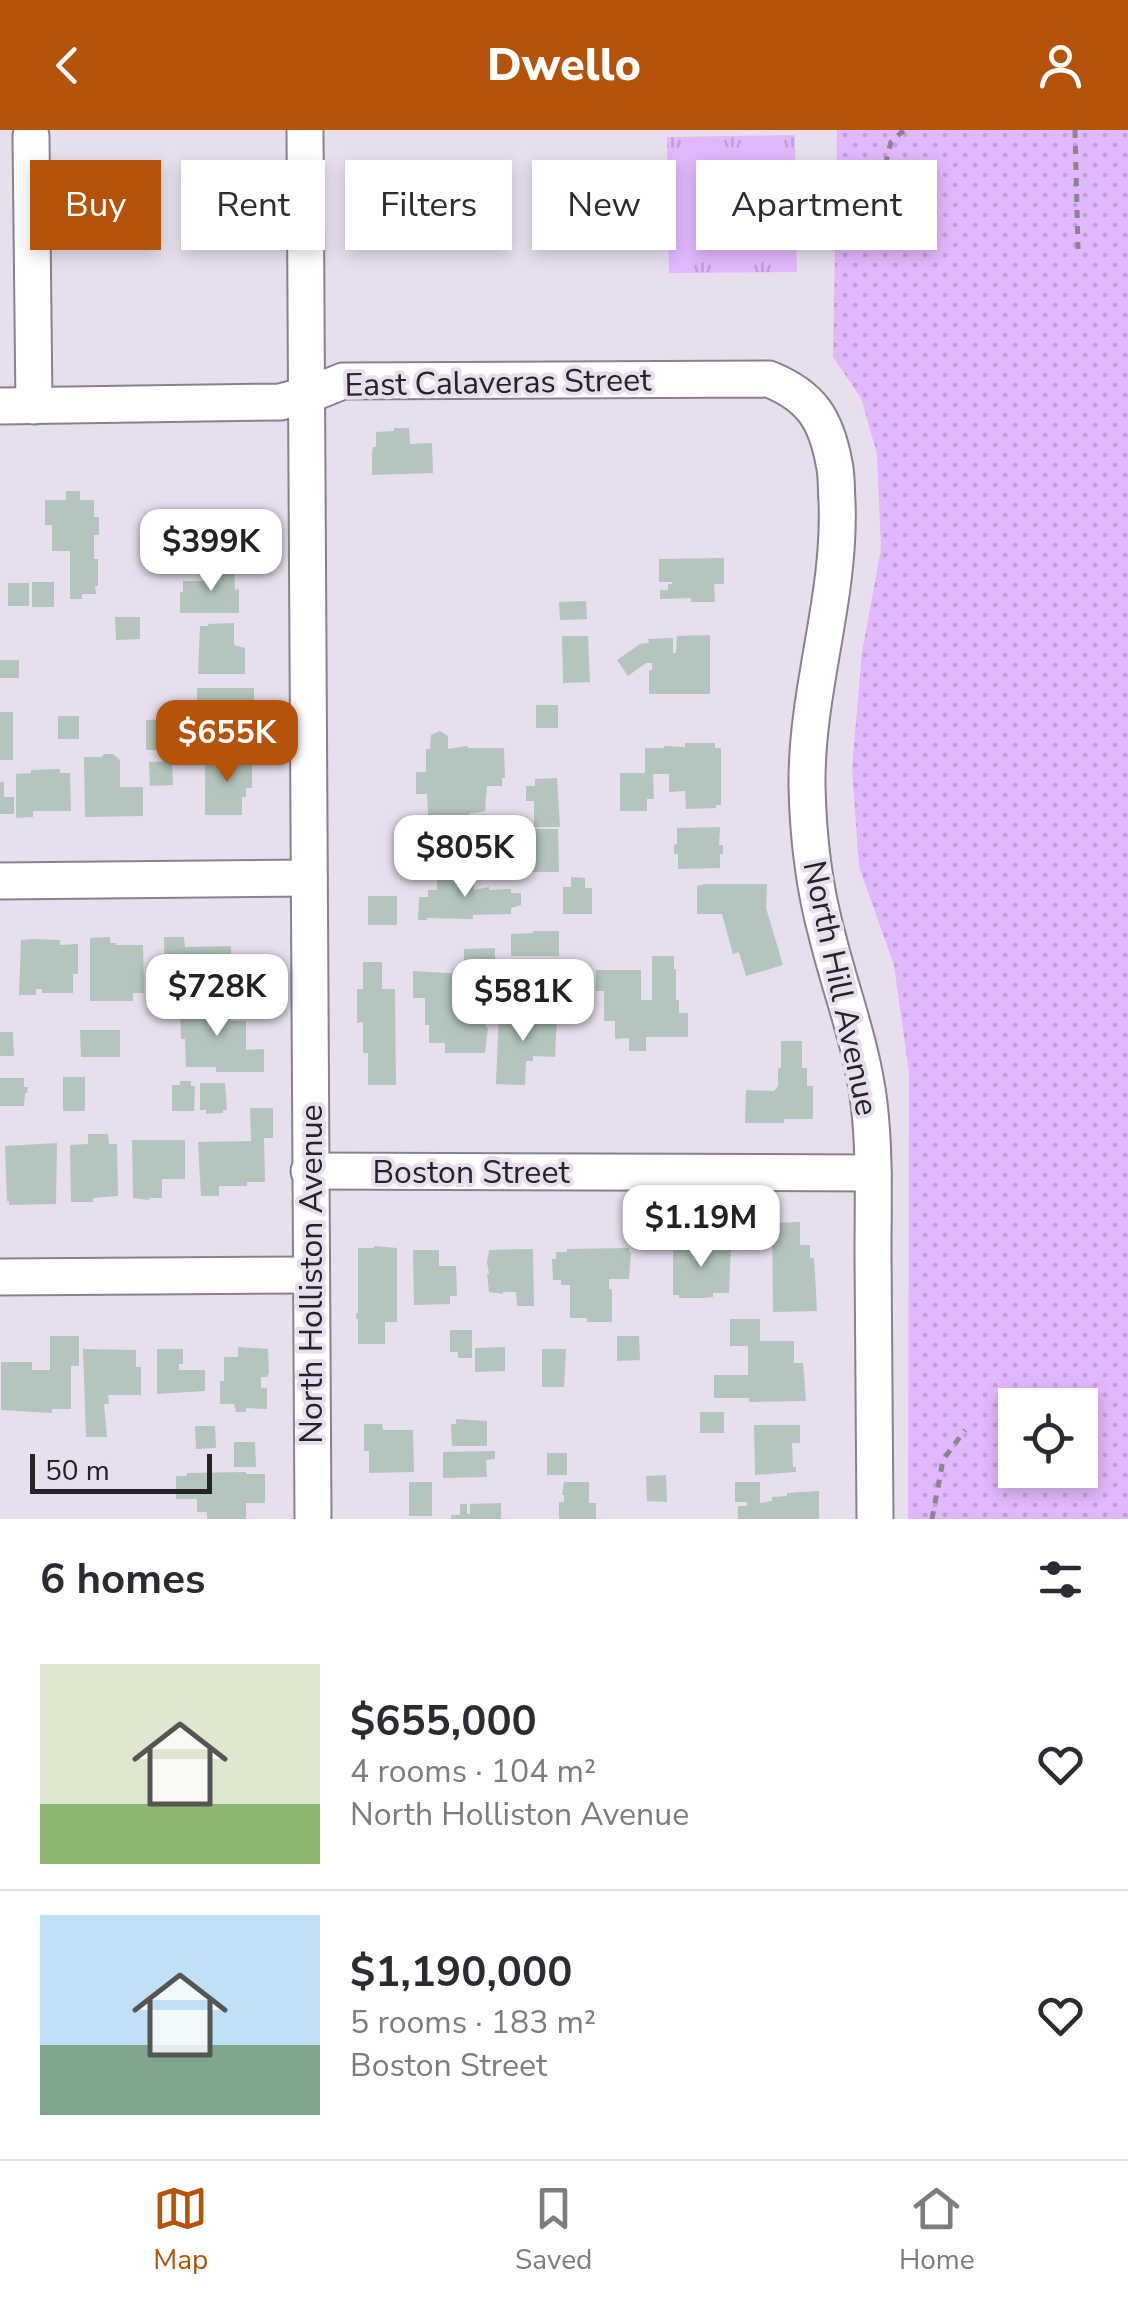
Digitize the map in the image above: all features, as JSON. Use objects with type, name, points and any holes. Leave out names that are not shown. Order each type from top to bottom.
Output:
[{"type":"street","name":"North Holliston Avenue","points":[[305,130],[312,1519]]},
{"type":"street","points":[[17,406],[31,136]]},
{"type":"street","name":"East Calaveras Street","points":[[17,406],[280,402],[343,381],[770,378],[811,404]]},
{"type":"street","name":"North Hill Avenue","points":[[811,404],[826,433],[835,466],[838,526],[835,573],[809,730],[809,833],[826,935],[862,1052],[870,1106],[875,1519]]},
{"type":"street","points":[[0,881],[309,878]]},
{"type":"street","name":"Boston Street","points":[[309,1171],[872,1173]]},
{"type":"street","points":[[0,1277],[311,1274]]},
{"type":"path","points":[[886,160],[891,142],[904,130]]},
{"type":"path","points":[[1075,130],[1078,249]]},
{"type":"path","points":[[932,1519],[943,1460],[965,1430]]},
{"type":"green space","points":[[837,130],[1128,130],[1128,1519],[908,1519],[909,1073],[894,965],[859,867],[852,768],[862,652],[881,549],[877,454],[861,398],[833,357],[835,250],[937,250],[937,160],[836,160]]},
{"type":"green space","points":[[795,135],[795,160],[696,160],[696,250],[797,250],[797,272],[669,273],[669,250],[676,250],[676,160],[667,160],[667,137]]},
{"type":"green space","points":[[779,157],[779,160],[739,160]]},
{"type":"green space","points":[[712,158],[696,160],[696,246],[676,247],[676,160],[672,159]]},
{"type":"building","points":[[409,428],[410,444],[432,443],[433,473],[372,475],[376,432]]},
{"type":"building","points":[[66,491],[80,491],[80,500],[94,500],[94,517],[99,517],[99,535],[94,535],[98,586],[96,594],[82,594],[82,599],[70,599],[70,551],[52,551],[52,525],[45,525],[45,500],[66,500]]},
{"type":"building","points":[[211,536],[235,536],[235,558],[211,558]]},
{"type":"building","points":[[724,558],[724,584],[714,584],[715,602],[660,599],[660,590],[668,590],[672,582],[659,582],[659,559]]},
{"type":"building","points":[[234,569],[239,613],[180,613],[183,581],[204,581],[203,574]]},
{"type":"building","points":[[32,582],[54,582],[54,607],[32,607]]},
{"type":"building","points":[[8,583],[29,583],[29,606],[8,606]]},
{"type":"building","points":[[586,601],[587,619],[560,620],[559,602]]},
{"type":"building","points":[[115,617],[140,617],[140,639],[116,640]]},
{"type":"building","points":[[234,623],[234,645],[245,648],[245,674],[198,674],[200,626]]},
{"type":"building","points":[[710,635],[710,694],[649,694],[652,663],[628,676],[617,660],[640,644],[649,643],[648,639],[673,638],[676,653],[677,636]]},
{"type":"building","points":[[562,636],[588,636],[590,682],[563,683]]},
{"type":"building","points":[[0,660],[19,660],[19,678],[0,678]]},
{"type":"building","points":[[197,688],[254,688],[254,708],[249,708],[247,715],[248,741],[197,741]]},
{"type":"building","points":[[536,705],[558,705],[558,728],[536,728]]},
{"type":"building","points":[[0,712],[13,712],[13,760],[0,760]]},
{"type":"building","points":[[58,716],[79,716],[79,739],[58,739]]},
{"type":"building","points":[[173,719],[174,750],[146,750],[146,720]]},
{"type":"building","points":[[440,731],[448,736],[448,749],[504,748],[505,778],[502,786],[487,786],[485,811],[469,817],[446,817],[446,828],[429,828],[427,794],[416,794],[416,772],[426,772],[426,749],[430,749],[431,735]]},
{"type":"building","points":[[685,743],[715,743],[715,748],[721,748],[721,805],[686,809],[685,791],[669,792],[669,774],[653,774],[654,799],[647,799],[647,811],[620,811],[620,773],[645,773],[645,748],[685,747]]},
{"type":"building","points":[[113,754],[120,760],[120,787],[143,787],[143,816],[85,817],[84,757]]},
{"type":"building","points":[[252,757],[252,788],[246,788],[246,797],[242,797],[242,815],[205,815],[205,758]]},
{"type":"building","points":[[172,761],[173,785],[150,786],[149,762]]},
{"type":"building","points":[[60,769],[60,773],[70,773],[71,811],[33,811],[33,817],[16,818],[16,774]]},
{"type":"building","points":[[557,778],[560,827],[534,827],[534,801],[526,801],[526,786],[535,786],[535,779]]},
{"type":"building","points":[[0,782],[4,782],[4,797],[14,797],[14,814],[0,814]]},
{"type":"building","points":[[720,827],[720,868],[678,869],[678,854],[674,854],[677,828]]},
{"type":"building","points":[[527,829],[558,829],[559,872],[528,872]]},
{"type":"building","points":[[431,831],[461,831],[462,853],[432,854]]},
{"type":"building","points":[[474,874],[474,890],[511,889],[511,893],[521,893],[521,905],[511,908],[511,914],[418,920],[419,897],[428,897],[428,890],[437,890],[437,875]]},
{"type":"building","points":[[571,877],[585,878],[585,888],[592,888],[592,914],[563,914],[563,887],[571,887]]},
{"type":"building","points":[[767,884],[766,908],[783,965],[746,976],[739,952],[733,954],[722,914],[697,914],[697,886]]},
{"type":"building","points":[[368,896],[397,896],[397,925],[368,925]]},
{"type":"building","points":[[559,931],[559,956],[511,956],[511,934]]},
{"type":"building","points":[[110,937],[110,943],[116,945],[143,945],[144,993],[133,993],[133,1001],[90,1001],[90,938]]},
{"type":"building","points":[[164,937],[184,937],[185,947],[231,946],[232,990],[221,990],[221,986],[165,987]]},
{"type":"building","points":[[21,940],[60,940],[60,945],[78,944],[78,974],[73,974],[73,993],[42,993],[42,989],[36,989],[36,995],[19,995]]},
{"type":"building","points":[[495,948],[495,976],[484,976],[484,987],[475,987],[476,1013],[486,1013],[485,1053],[445,1053],[445,1043],[429,1043],[425,998],[413,998],[413,971],[464,974],[464,949]]},
{"type":"building","points":[[652,956],[674,956],[676,1000],[679,1013],[688,1013],[688,1037],[646,1037],[646,1051],[629,1051],[629,1038],[615,1039],[615,1021],[604,1021],[604,991],[596,991],[596,970],[641,970],[641,1000],[652,1000]]},
{"type":"building","points":[[235,960],[262,960],[262,990],[235,990]]},
{"type":"building","points":[[363,962],[382,962],[382,989],[395,989],[396,1085],[368,1085],[363,1022],[357,1023],[357,989],[363,989]]},
{"type":"building","points":[[180,1002],[230,1002],[230,1021],[246,1021],[246,1050],[264,1049],[264,1072],[216,1072],[216,1067],[186,1067]]},
{"type":"building","points":[[499,1012],[557,1017],[555,1057],[533,1056],[533,1061],[526,1061],[525,1085],[496,1084]]},
{"type":"building","points":[[80,1030],[120,1030],[120,1057],[81,1057]]},
{"type":"building","points":[[0,1032],[13,1032],[14,1056],[0,1056]]},
{"type":"building","points":[[781,1041],[802,1041],[802,1068],[807,1068],[807,1086],[813,1086],[813,1119],[745,1123],[746,1090],[774,1091],[778,1086]]},
{"type":"building","points":[[63,1077],[85,1077],[85,1111],[63,1111]]},
{"type":"building","points":[[0,1078],[24,1078],[24,1087],[28,1087],[24,1106],[0,1106]]},
{"type":"building","points":[[180,1081],[191,1081],[191,1086],[195,1086],[194,1111],[172,1111],[172,1085],[180,1085]]},
{"type":"building","points":[[200,1083],[225,1083],[227,1110],[206,1114],[206,1110],[200,1110]]},
{"type":"building","points":[[250,1108],[273,1108],[273,1138],[264,1138],[265,1182],[219,1186],[219,1196],[201,1196],[198,1142],[251,1141]]},
{"type":"building","points":[[88,1134],[108,1134],[109,1144],[117,1144],[118,1196],[71,1202],[70,1145],[88,1144]]},
{"type":"building","points":[[132,1140],[185,1140],[185,1179],[162,1179],[162,1198],[133,1198]]},
{"type":"building","points":[[57,1143],[56,1204],[9,1205],[5,1146]]},
{"type":"building","points":[[800,1222],[800,1245],[810,1245],[810,1258],[814,1258],[817,1311],[773,1312],[772,1223]]},
{"type":"building","points":[[731,1244],[729,1293],[713,1293],[713,1297],[704,1298],[673,1295],[673,1245]]},
{"type":"building","points":[[358,1248],[397,1248],[397,1322],[385,1322],[385,1344],[358,1344]]},
{"type":"building","points":[[629,1248],[629,1279],[609,1279],[612,1322],[570,1318],[570,1285],[553,1280],[552,1259],[556,1259],[556,1252]]},
{"type":"building","points":[[533,1249],[534,1306],[517,1306],[516,1292],[489,1292],[489,1250]]},
{"type":"building","points":[[413,1250],[439,1250],[439,1266],[456,1266],[457,1296],[450,1296],[450,1304],[414,1305]]},
{"type":"building","points":[[730,1319],[760,1319],[760,1341],[794,1341],[794,1363],[803,1363],[806,1401],[714,1398],[714,1375],[748,1375],[748,1346],[730,1346]]},
{"type":"building","points":[[450,1330],[472,1330],[472,1358],[458,1358],[458,1352],[450,1352]]},
{"type":"building","points":[[50,1336],[79,1336],[79,1366],[71,1366],[71,1409],[52,1409],[52,1413],[1,1410],[1,1362],[32,1362],[32,1370],[50,1370]]},
{"type":"building","points":[[617,1336],[639,1336],[640,1360],[617,1361]]},
{"type":"building","points":[[238,1347],[268,1349],[269,1373],[261,1377],[261,1388],[267,1388],[267,1409],[246,1408],[246,1412],[236,1412],[234,1404],[220,1404],[224,1357],[238,1357]]},
{"type":"building","points":[[505,1347],[505,1371],[475,1372],[475,1348]]},
{"type":"building","points":[[83,1349],[136,1350],[136,1367],[141,1367],[141,1395],[108,1395],[109,1404],[104,1404],[107,1437],[86,1437]]},
{"type":"building","points":[[157,1349],[183,1349],[179,1370],[205,1370],[205,1391],[157,1394]]},
{"type":"building","points":[[542,1349],[566,1349],[564,1387],[542,1387]]},
{"type":"building","points":[[700,1412],[724,1412],[724,1433],[700,1433]]},
{"type":"building","points":[[456,1419],[487,1421],[487,1446],[452,1446],[451,1424],[456,1424]]},
{"type":"building","points":[[364,1424],[382,1424],[383,1430],[413,1430],[414,1472],[369,1473]]},
{"type":"building","points":[[754,1425],[800,1425],[800,1443],[792,1443],[796,1472],[755,1475]]},
{"type":"building","points":[[195,1426],[215,1426],[216,1448],[196,1449]]},
{"type":"building","points":[[234,1442],[255,1442],[256,1467],[234,1467]]},
{"type":"building","points":[[495,1451],[495,1459],[486,1460],[487,1477],[443,1478],[443,1452]]},
{"type":"building","points":[[547,1453],[567,1453],[567,1475],[547,1475]]},
{"type":"building","points":[[265,1474],[265,1503],[246,1503],[246,1519],[207,1519],[207,1512],[197,1512],[197,1499],[176,1499],[176,1476]]},
{"type":"building","points":[[666,1475],[667,1502],[647,1501],[646,1476]]},
{"type":"building","points":[[409,1482],[432,1482],[432,1516],[409,1516]]},
{"type":"building","points":[[564,1482],[589,1482],[589,1503],[596,1503],[596,1519],[559,1519]]},
{"type":"building","points":[[735,1482],[760,1482],[760,1503],[787,1493],[819,1491],[819,1519],[738,1519],[738,1506],[747,1506],[747,1502],[735,1502]]},
{"type":"building","points":[[501,1503],[501,1519],[451,1519],[451,1515],[460,1515],[460,1504],[467,1504],[470,1514],[470,1504]]}]
